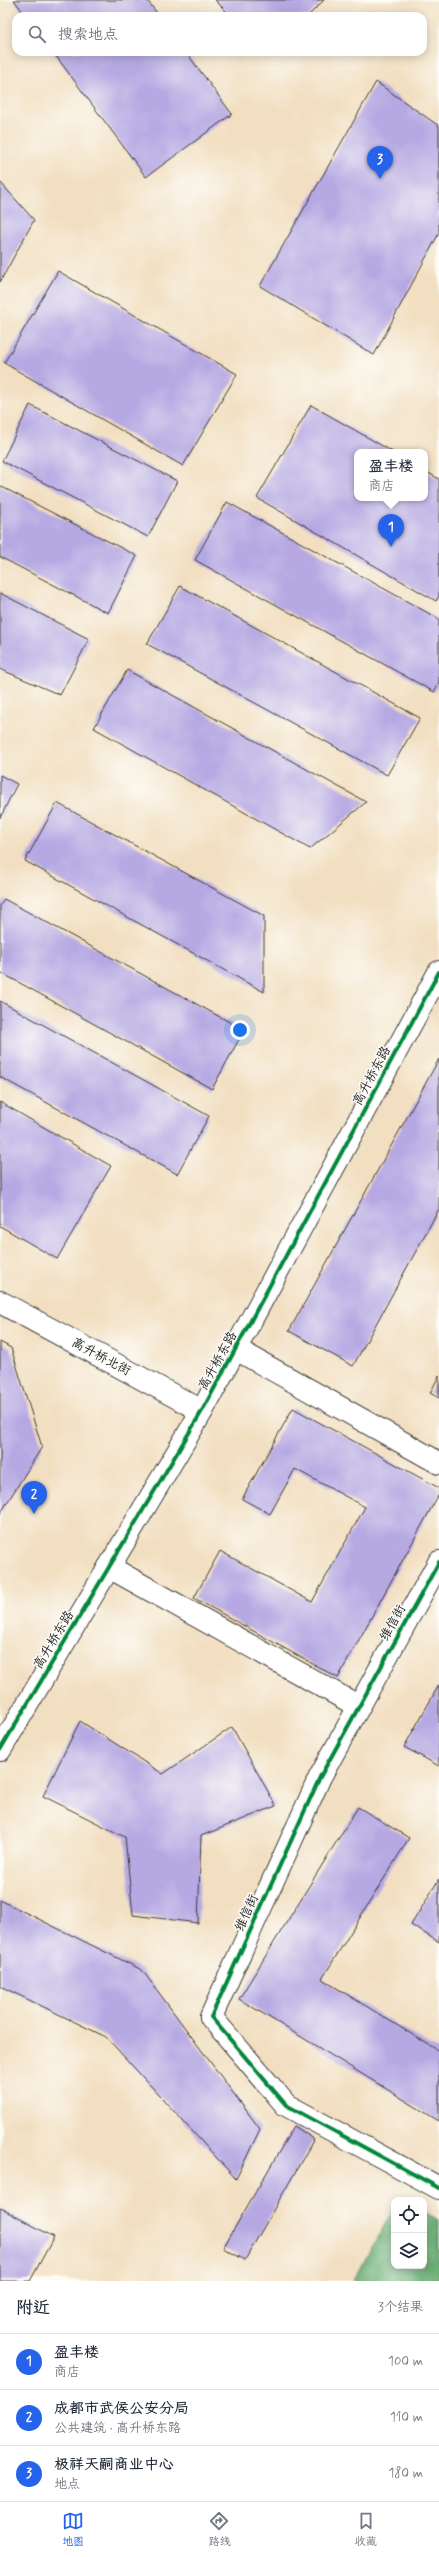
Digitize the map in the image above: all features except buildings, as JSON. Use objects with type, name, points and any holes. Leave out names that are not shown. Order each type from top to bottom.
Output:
[{"type":"street","name":"高升桥东路","points":[[0,1750],[202,1411],[439,972]]},
{"type":"street","name":"高升桥北街","points":[[0,1302],[202,1411]]},
{"type":"street","points":[[236,1349],[439,1463]]},
{"type":"street","name":"维信街","points":[[439,1562],[320,1777],[211,2017],[286,2105],[439,2188]]},
{"type":"street","points":[[109,1567],[358,1706]]},
{"type":"green space","points":[[391,2213],[391,2269],[427,2269],[427,2214],[439,2220],[439,2281],[353,2281]]},
{"type":"cycle path","points":[[0,1750],[202,1411],[439,972]]},
{"type":"cycle path","points":[[439,1562],[320,1777],[211,2017],[286,2105],[439,2188]]},
{"type":"place","name":"极祥天嗣商业中心","points":[[380,179]]},
{"type":"place","name":"盈丰楼","points":[[391,547]]},
{"type":"place","name":"成都市武侯公安分局","points":[[34,1514]]}]
